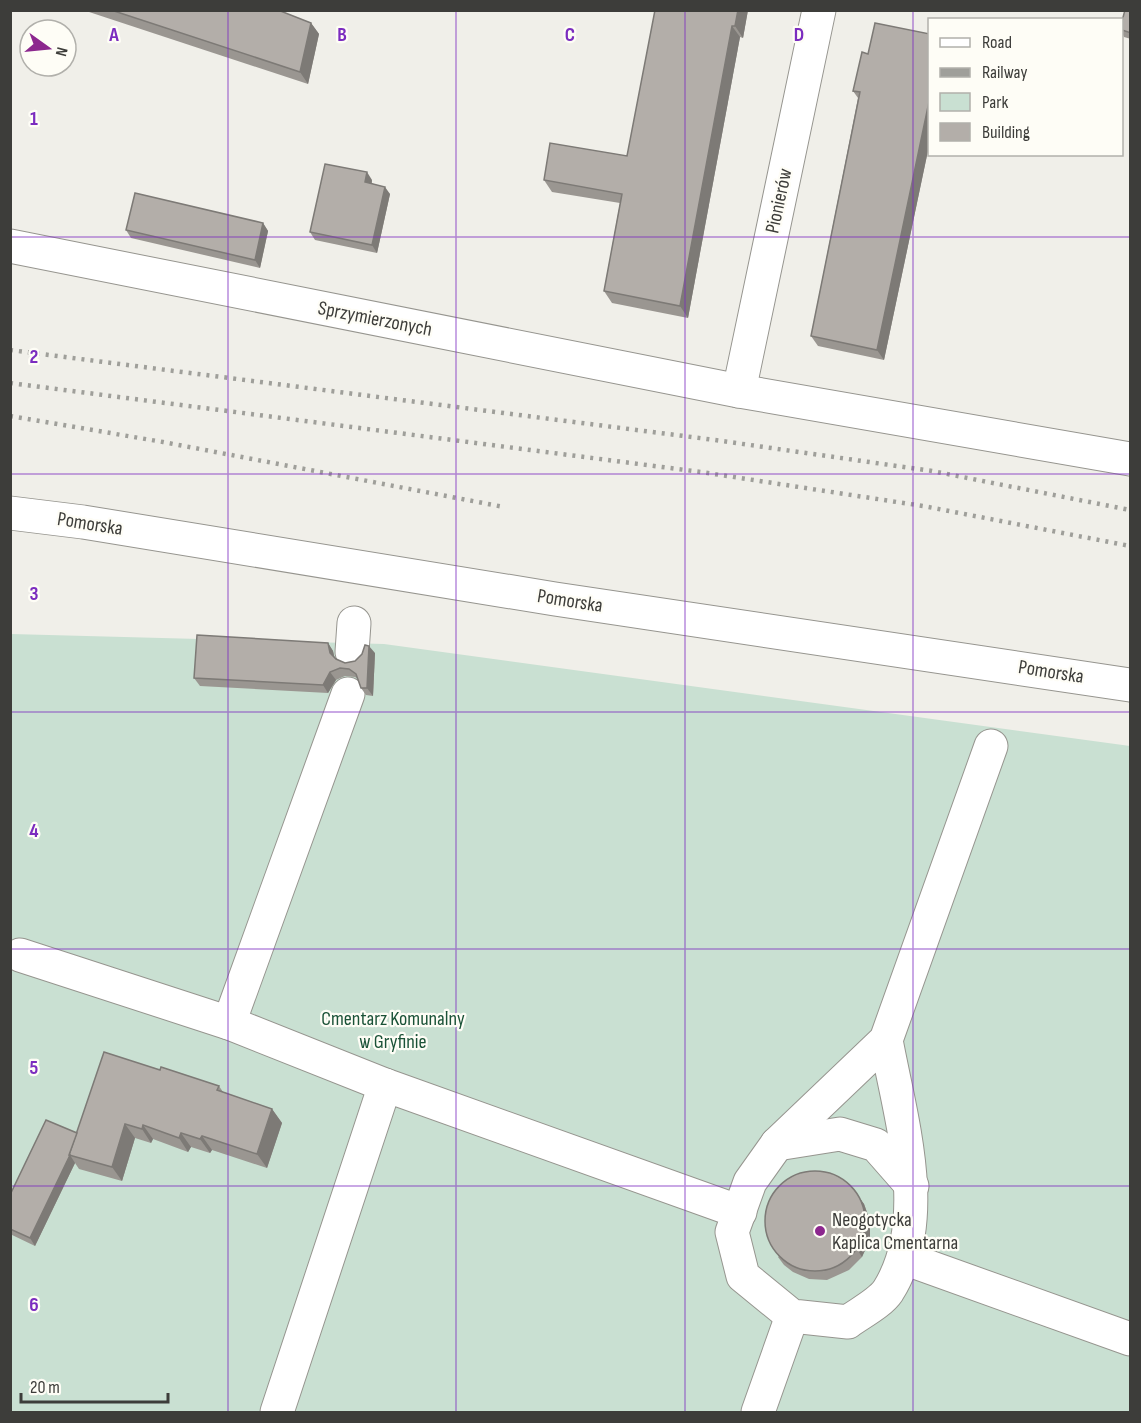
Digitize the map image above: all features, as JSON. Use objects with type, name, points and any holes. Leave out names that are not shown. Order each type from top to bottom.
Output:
[{"type":"street","name":"Pionierów","points":[[739,391],[819,10]]},
{"type":"street","name":"Sprzymierzonych","points":[[10,246],[739,391],[1131,459]]},
{"type":"street","name":"Pomorska","points":[[10,513],[83,522],[567,601],[1131,685]]},
{"type":"street","points":[[229,1023],[348,694]]},
{"type":"street","points":[[886,1040],[912,1186],[904,1258],[887,1293],[848,1322],[792,1316],[743,1276],[732,1232],[750,1182],[777,1144],[886,1040],[991,746]]},
{"type":"street","points":[[20,955],[229,1023],[385,1085],[740,1212]]},
{"type":"street","points":[[277,1413],[385,1085]]},
{"type":"street","points":[[777,1144],[840,1134],[876,1145],[912,1186]]},
{"type":"street","points":[[904,1258],[1131,1339]]},
{"type":"street","points":[[759,1413],[792,1316]]},
{"type":"green space","name":"Cmentarz Komunalny w Gryfinie","points":[[11,634],[384,644],[1130,746],[1130,1412],[11,1412]]},
{"type":"building","points":[[111,10],[278,10],[311,23],[300,72]]},
{"type":"building","points":[[655,10],[738,10],[735,26],[732,26],[680,306],[604,291],[622,194],[544,180],[550,143],[627,156]]},
{"type":"building","points":[[1125,10],[1131,10],[1131,33],[1123,30]]},
{"type":"building","points":[[875,23],[928,34],[928,107],[877,350],[811,336],[860,92],[853,91],[862,52],[868,54]]},
{"type":"building","points":[[325,164],[367,172],[365,182],[385,187],[372,245],[310,232]]},
{"type":"building","points":[[135,193],[263,223],[255,260],[126,230]]},
{"type":"building","points":[[197,635],[328,643],[330,653],[345,663],[355,661],[362,654],[365,645],[369,646],[367,688],[361,688],[356,674],[349,669],[340,668],[330,672],[323,685],[194,678]]},
{"type":"building","points":[[104,1052],[219,1086],[217,1090],[272,1109],[257,1154],[202,1136],[200,1139],[181,1133],[179,1138],[143,1125],[142,1129],[125,1124],[112,1167],[69,1155]]},
{"type":"building","points":[[46,1120],[77,1133],[70,1155],[30,1238],[10,1229],[10,1195]]},
{"type":"building","name":"Neogotycka Kaplica Cmentarna","points":[[815,1171],[843,1179],[857,1193],[865,1221],[857,1249],[843,1263],[815,1271],[787,1263],[773,1249],[765,1221],[773,1193],[787,1179]]},
{"type":"railway","points":[[10,350],[715,440],[932,471],[1130,510]]},
{"type":"railway","points":[[10,383],[701,472],[923,506],[1130,546]]},
{"type":"railway","points":[[10,416],[163,442],[504,507]]},
{"type":"place","name":"Neogotycka Kaplica Cmentarna","points":[[820,1231]]}]
